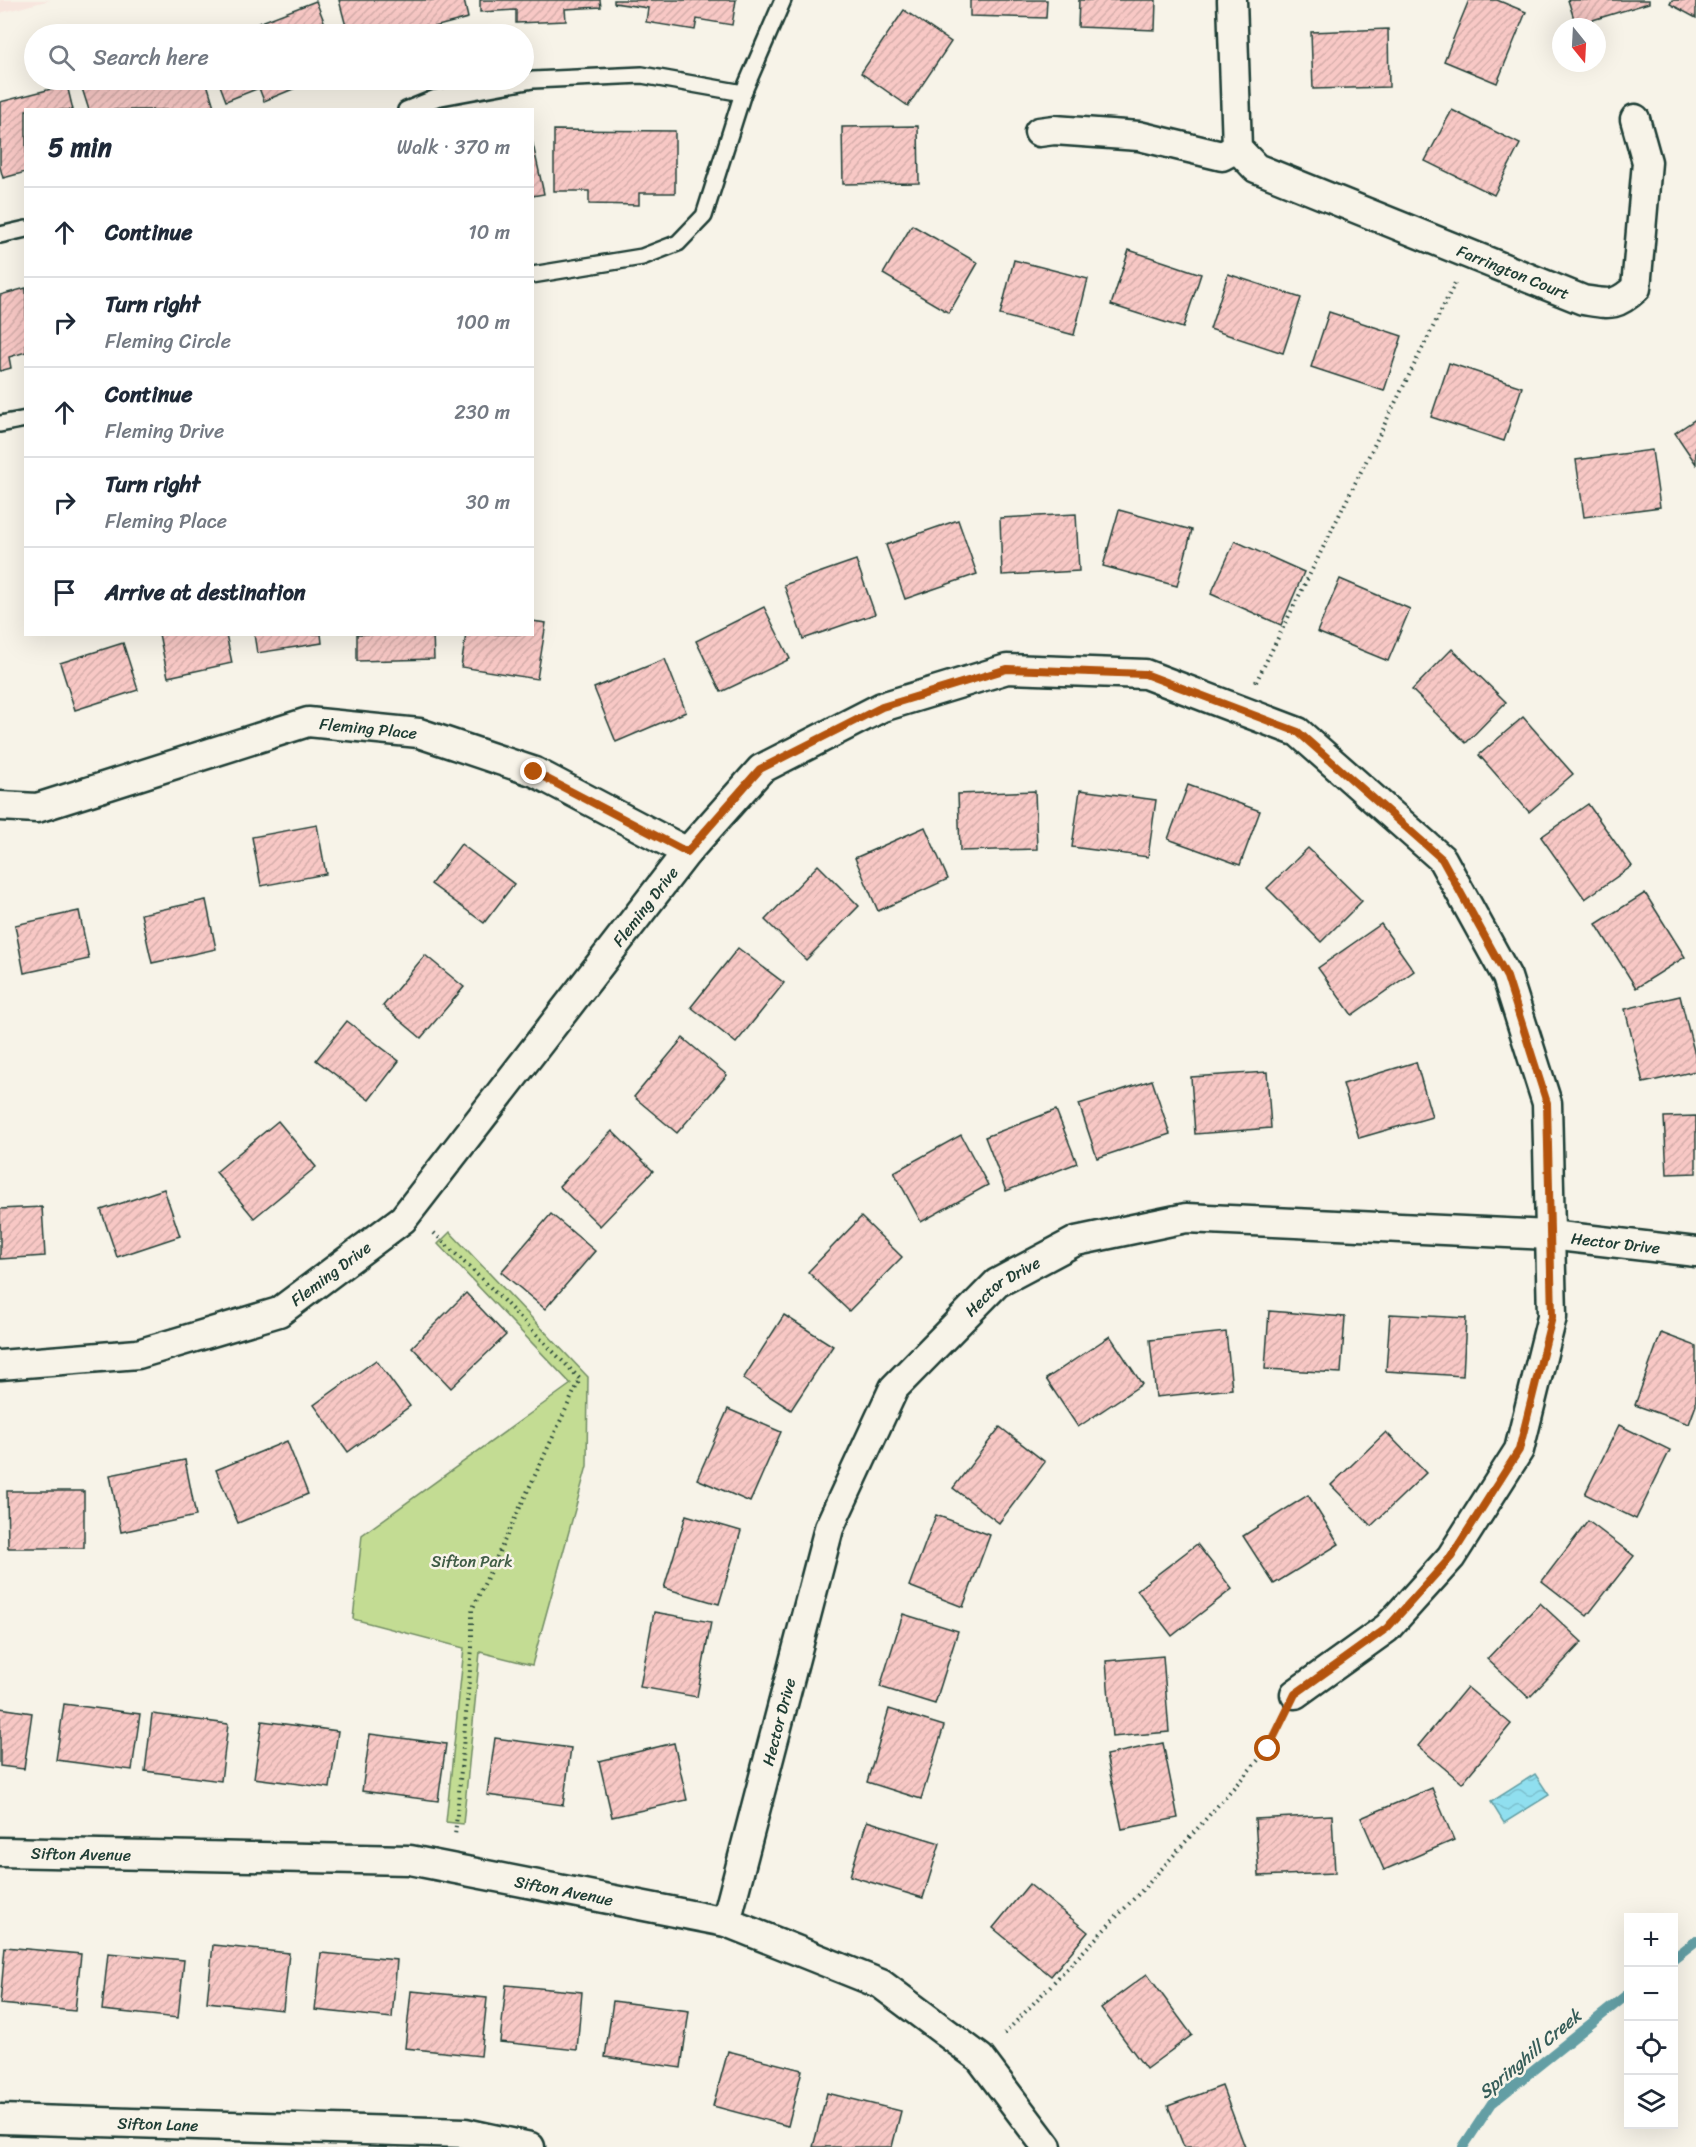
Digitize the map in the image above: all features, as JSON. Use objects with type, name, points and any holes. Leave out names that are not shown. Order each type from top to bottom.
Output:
[{"type":"street","points":[[1039,132],[1054,130],[1139,136],[1222,156],[1237,148],[1232,0]]},
{"type":"street","name":"Farrington Court","points":[[1237,148],[1256,168],[1583,300],[1607,304],[1622,301],[1636,288],[1647,162],[1635,119]]},
{"type":"street","name":"Fleming Drive","points":[[0,1365],[138,1354],[279,1312],[403,1218],[687,852],[760,769],[882,707],[1007,669],[1145,674],[1298,732],[1442,859],[1507,977],[1547,1103],[1552,1317],[1519,1450],[1451,1557],[1387,1628],[1295,1694]]},
{"type":"street","name":"Fleming Place","points":[[0,806],[37,808],[308,723],[419,733],[514,764],[534,772],[687,852]]},
{"type":"street","name":"Hector Drive","points":[[726,1922],[829,1528],[894,1388],[997,1283],[1076,1241],[1185,1218],[1550,1235],[1696,1252]]},
{"type":"street","name":"Sifton Avenue","points":[[0,1852],[410,1860],[726,1922],[881,1984],[980,2058],[1047,2147]]},
{"type":"street","name":"Sifton Lane","points":[[0,2119],[465,2133],[530,2147]]},
{"type":"lane","points":[[534,275],[642,257],[678,243],[704,216],[742,93],[783,0]]},
{"type":"lane","points":[[534,80],[642,75],[742,93]]},
{"type":"lane","points":[[410,108],[436,98],[479,90]]},
{"type":"lane","points":[[0,235],[24,229]]},
{"type":"lane","points":[[0,424],[24,419]]},
{"type":"path","points":[[1241,711],[1458,277]]},
{"type":"path","points":[[427,1226],[580,1379],[472,1610],[472,1648],[452,1868]]},
{"type":"path","points":[[980,2058],[1149,1883],[1268,1749],[1295,1694]]},
{"type":"shaded area","points":[[0,0],[50,0],[0,13]]},
{"type":"green space","name":"Sifton Park","points":[[450,1232],[588,1377],[587,1466],[532,1665],[480,1652],[463,1824],[446,1822],[464,1648],[353,1619],[362,1535],[571,1384],[438,1244]]},
{"type":"water","points":[[1535,1774],[1549,1795],[1504,1823],[1491,1802]]},
{"type":"building","points":[[339,0],[464,0],[468,18],[445,24],[345,24]]},
{"type":"building","points":[[480,0],[600,0],[601,7],[565,9],[566,21],[516,23],[516,10],[480,12]]},
{"type":"building","points":[[614,0],[736,0],[732,25],[697,19],[695,30],[646,22],[648,8],[614,3]]},
{"type":"building","points":[[970,0],[1047,0],[1046,18],[970,16]]},
{"type":"building","points":[[1079,0],[1156,0],[1155,30],[1078,27]]},
{"type":"building","points":[[1469,0],[1497,0],[1526,12],[1497,83],[1444,61]]},
{"type":"building","points":[[1568,0],[1649,0],[1649,3],[1599,18],[1574,18]]},
{"type":"building","points":[[1672,0],[1696,0],[1696,18],[1670,4]]},
{"type":"building","points":[[316,1],[325,24],[256,24]]},
{"type":"building","points":[[904,10],[951,42],[908,106],[861,73]]},
{"type":"building","points":[[1388,29],[1389,87],[1313,89],[1311,32]]},
{"type":"building","points":[[47,90],[68,90],[73,108],[24,108],[24,173],[3,178],[0,167],[0,102]]},
{"type":"building","points":[[83,90],[209,90],[214,108],[88,108]]},
{"type":"building","points":[[222,90],[254,90],[226,101]]},
{"type":"building","points":[[260,90],[291,90],[264,101]]},
{"type":"building","points":[[1452,110],[1520,144],[1494,195],[1425,161]]},
{"type":"building","points":[[918,126],[919,183],[843,184],[842,127]]},
{"type":"building","points":[[554,130],[675,131],[675,193],[639,193],[639,205],[589,204],[589,191],[554,191]]},
{"type":"building","points":[[534,149],[544,194],[534,196]]},
{"type":"building","points":[[912,225],[978,263],[949,313],[883,274]]},
{"type":"building","points":[[1129,250],[1201,274],[1183,328],[1111,305]]},
{"type":"building","points":[[1014,260],[1088,279],[1074,335],[1000,315]]},
{"type":"building","points":[[1228,274],[1301,298],[1283,353],[1210,329]]},
{"type":"building","points":[[24,289],[24,353],[9,357],[11,368],[0,371],[0,295]]},
{"type":"building","points":[[1329,312],[1402,336],[1384,391],[1311,367]]},
{"type":"building","points":[[1449,363],[1522,387],[1504,441],[1431,417]]},
{"type":"building","points":[[1696,419],[1696,464],[1675,433]]},
{"type":"building","points":[[1652,450],[1660,507],[1584,517],[1576,460]]},
{"type":"building","points":[[1119,510],[1192,530],[1177,586],[1103,566]]},
{"type":"building","points":[[1076,514],[1079,571],[1002,575],[1000,518]]},
{"type":"building","points":[[958,520],[977,574],[905,599],[886,545]]},
{"type":"building","points":[[1235,541],[1304,572],[1281,625],[1211,594]]},
{"type":"building","points":[[856,560],[875,614],[803,639],[784,585]]},
{"type":"building","points":[[1340,579],[1410,609],[1388,661],[1317,632]]},
{"type":"building","points":[[764,607],[790,659],[721,692],[696,641]]},
{"type":"building","points":[[534,621],[546,623],[537,679],[461,667],[466,636],[534,636]]},
{"type":"building","points":[[159,636],[226,636],[232,663],[168,677]]},
{"type":"building","points":[[254,636],[321,636],[322,643],[257,653]]},
{"type":"building","points":[[357,636],[433,636],[434,659],[357,661]]},
{"type":"building","points":[[123,643],[138,690],[75,710],[60,663]]},
{"type":"building","points":[[1452,649],[1506,702],[1466,743],[1412,690]]},
{"type":"building","points":[[665,659],[686,712],[616,742],[594,688]]},
{"type":"building","points":[[1523,717],[1573,774],[1529,812],[1479,755]]},
{"type":"building","points":[[1188,785],[1260,811],[1240,865],[1168,839]]},
{"type":"building","points":[[1080,790],[1156,800],[1148,857],[1072,847]]},
{"type":"building","points":[[1035,791],[1037,849],[960,851],[958,794]]},
{"type":"building","points":[[1588,804],[1632,866],[1585,899],[1541,837]]},
{"type":"building","points":[[317,825],[326,874],[261,886],[252,837]]},
{"type":"building","points":[[925,827],[948,879],[878,911],[855,858]]},
{"type":"building","points":[[461,844],[514,884],[484,923],[431,884]]},
{"type":"building","points":[[1308,848],[1362,901],[1321,942],[1267,888]]},
{"type":"building","points":[[818,865],[859,906],[806,960],[765,920]]},
{"type":"building","points":[[1645,893],[1685,957],[1636,988],[1596,924]]},
{"type":"building","points":[[206,900],[216,949],[152,963],[141,914]]},
{"type":"building","points":[[79,911],[89,959],[24,973],[15,925]]},
{"type":"building","points":[[1381,924],[1414,971],[1352,1015],[1318,968]]},
{"type":"building","points":[[738,948],[784,983],[736,1043],[691,1007]]},
{"type":"building","points":[[425,955],[464,987],[421,1038],[383,1006]]},
{"type":"building","points":[[1680,996],[1696,1059],[1696,1071],[1643,1083],[1625,1009]]},
{"type":"building","points":[[347,1021],[399,1061],[369,1100],[316,1060]]},
{"type":"building","points":[[683,1038],[727,1075],[677,1133],[634,1097]]},
{"type":"building","points":[[1416,1062],[1432,1117],[1359,1138],[1343,1084]]},
{"type":"building","points":[[1267,1072],[1271,1128],[1195,1134],[1191,1077]]},
{"type":"building","points":[[1152,1080],[1170,1134],[1097,1158],[1079,1104]]},
{"type":"building","points":[[1056,1110],[1077,1163],[1006,1191],[985,1137]]},
{"type":"building","points":[[1696,1116],[1696,1173],[1667,1174],[1664,1117]]},
{"type":"building","points":[[278,1121],[316,1167],[254,1218],[216,1172]]},
{"type":"building","points":[[612,1131],[653,1171],[600,1226],[559,1186]]},
{"type":"building","points":[[961,1135],[988,1185],[921,1222],[894,1172]]},
{"type":"building","points":[[164,1189],[180,1236],[117,1257],[101,1210]]},
{"type":"building","points":[[42,1207],[45,1256],[0,1259],[0,1209]]},
{"type":"building","points":[[551,1214],[595,1251],[545,1309],[501,1272]]},
{"type":"building","points":[[861,1217],[902,1257],[849,1311],[808,1272]]},
{"type":"building","points":[[466,1293],[506,1335],[451,1388],[412,1347]]},
{"type":"building","points":[[1269,1311],[1345,1317],[1341,1373],[1265,1369]]},
{"type":"building","points":[[1390,1314],[1466,1318],[1463,1376],[1386,1371]]},
{"type":"building","points":[[784,1315],[833,1346],[791,1410],[743,1379]]},
{"type":"building","points":[[1226,1332],[1232,1389],[1156,1397],[1150,1340]]},
{"type":"building","points":[[1661,1333],[1696,1346],[1696,1405],[1689,1424],[1635,1405]]},
{"type":"building","points":[[1110,1336],[1142,1384],[1078,1427],[1046,1379]]},
{"type":"building","points":[[376,1360],[410,1406],[348,1452],[314,1405]]},
{"type":"building","points":[[728,1409],[781,1432],[750,1502],[697,1479]]},
{"type":"building","points":[[1619,1425],[1670,1450],[1636,1519],[1585,1494]]},
{"type":"building","points":[[1000,1427],[1045,1462],[999,1523],[953,1488]]},
{"type":"building","points":[[1386,1432],[1426,1473],[1371,1526],[1331,1485]]},
{"type":"building","points":[[287,1441],[308,1494],[238,1523],[216,1470]]},
{"type":"building","points":[[185,1460],[196,1516],[121,1532],[110,1475]]},
{"type":"building","points":[[7,1491],[84,1491],[84,1548],[8,1548]]},
{"type":"building","points":[[1308,1495],[1339,1544],[1274,1584],[1243,1536]]},
{"type":"building","points":[[686,1515],[741,1531],[719,1604],[664,1588]]},
{"type":"building","points":[[936,1515],[990,1535],[963,1607],[909,1586]]},
{"type":"building","points":[[1588,1521],[1634,1556],[1587,1616],[1542,1581]]},
{"type":"building","points":[[1197,1544],[1232,1589],[1172,1636],[1137,1590]]},
{"type":"building","points":[[1540,1603],[1582,1642],[1529,1698],[1487,1659]]},
{"type":"building","points":[[654,1612],[711,1622],[697,1697],[640,1687]]},
{"type":"building","points":[[903,1614],[958,1631],[935,1704],[880,1687]]},
{"type":"building","points":[[1163,1656],[1169,1732],[1112,1737],[1106,1661]]},
{"type":"building","points":[[1467,1687],[1511,1724],[1462,1783],[1418,1746]]},
{"type":"building","points":[[64,1704],[140,1714],[132,1770],[56,1760]]},
{"type":"building","points":[[0,1708],[32,1713],[24,1769],[0,1766]]},
{"type":"building","points":[[889,1709],[944,1726],[921,1799],[867,1782]]},
{"type":"building","points":[[152,1714],[228,1724],[221,1781],[145,1771]]},
{"type":"building","points":[[262,1721],[338,1731],[330,1788],[254,1778]]},
{"type":"building","points":[[370,1734],[446,1744],[438,1801],[362,1791]]},
{"type":"building","points":[[495,1738],[571,1748],[563,1805],[487,1795]]},
{"type":"building","points":[[674,1743],[687,1800],[612,1817],[599,1761]]},
{"type":"building","points":[[1163,1743],[1178,1818],[1122,1829],[1106,1755]]},
{"type":"building","points":[[1432,1788],[1454,1840],[1384,1870],[1361,1818]]},
{"type":"building","points":[[1332,1815],[1335,1873],[1259,1876],[1255,1819]]},
{"type":"building","points":[[867,1821],[940,1843],[923,1898],[850,1876]]},
{"type":"building","points":[[1029,1884],[1088,1932],[1051,1976],[993,1928]]},
{"type":"building","points":[[213,1945],[289,1953],[283,2010],[207,2002]]},
{"type":"building","points":[[5,1947],[81,1954],[75,2011],[0,2004]]},
{"type":"building","points":[[108,1953],[184,1960],[178,2018],[102,2010]]},
{"type":"building","points":[[321,1953],[397,1960],[392,2018],[315,2010]]},
{"type":"building","points":[[1147,1974],[1192,2035],[1146,2069],[1101,2008]]},
{"type":"building","points":[[506,1985],[582,1992],[577,2050],[500,2042]]},
{"type":"building","points":[[411,1991],[487,1998],[481,2056],[405,2048]]},
{"type":"building","points":[[613,2001],[689,2011],[681,2068],[605,2057]]},
{"type":"building","points":[[728,2051],[802,2070],[788,2126],[713,2106]]},
{"type":"building","points":[[1222,2086],[1245,2147],[1184,2147],[1168,2106]]},
{"type":"building","points":[[827,2093],[901,2111],[892,2147],[813,2147]]},
{"type":"waterway","name":"Springhill Creek","points":[[1678,1955],[1696,1941]]},
{"type":"waterway","name":"Springhill Creek","points":[[1463,2147],[1492,2103],[1624,1997]]},
{"type":"route","points":[[534,772],[687,852],[760,769],[882,707],[1007,669],[1145,674],[1298,732],[1442,859],[1507,977],[1547,1103],[1552,1317],[1519,1450],[1451,1557],[1387,1628],[1295,1694],[1268,1749]]}]
